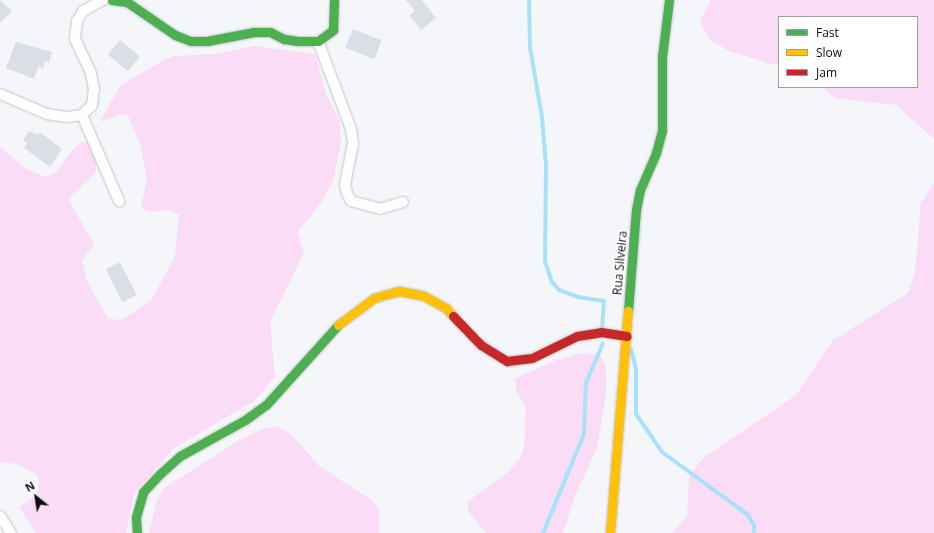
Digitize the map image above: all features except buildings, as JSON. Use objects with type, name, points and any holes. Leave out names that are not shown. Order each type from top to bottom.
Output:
[{"type":"street","points":[[0,94],[47,114],[67,117],[82,114],[92,106],[94,89],[91,74],[75,38],[77,21],[84,11],[103,0]]},
{"type":"street","points":[[112,0],[127,2],[175,35],[190,41],[207,42],[254,32],[270,32],[284,39],[298,41],[318,41],[332,30],[334,0]]},
{"type":"street","name":"Rua Silveira","points":[[610,533],[636,210],[640,190],[656,153],[662,130],[662,57],[669,0]]},
{"type":"street","points":[[318,41],[352,129],[353,143],[344,185],[351,201],[380,209],[403,202]]},
{"type":"street","points":[[82,114],[119,201]]},
{"type":"street","points":[[137,533],[136,517],[143,492],[161,473],[180,456],[245,420],[266,405],[334,328],[374,298],[399,291],[424,296],[446,308],[481,345],[507,361],[532,358],[577,336],[601,332],[627,336]]},
{"type":"street","points":[[0,516],[11,533]]},
{"type":"shaded area","points":[[711,0],[934,0],[934,139],[896,105],[835,98],[823,88],[918,88],[918,16],[778,16],[778,64],[771,64],[729,51],[710,40],[700,21]]},
{"type":"shaded area","points":[[255,46],[315,54],[326,94],[340,122],[341,143],[333,181],[322,201],[298,232],[304,253],[270,322],[275,377],[254,401],[173,449],[134,494],[126,533],[36,533],[19,507],[37,495],[39,479],[36,474],[17,464],[0,462],[0,147],[27,169],[45,177],[55,173],[74,148],[82,142],[87,142],[96,161],[96,172],[68,199],[94,244],[82,261],[87,281],[107,317],[115,320],[125,318],[152,299],[175,256],[179,215],[170,210],[149,212],[144,210],[141,205],[147,180],[140,144],[128,116],[122,114],[102,122],[102,117],[121,85],[164,60],[174,56],[215,54]]},
{"type":"shaded area","points":[[934,183],[934,533],[672,533],[687,517],[689,476],[702,459],[796,395],[832,341],[908,293],[915,272],[921,203]]},
{"type":"shaded area","points":[[580,353],[600,356],[606,364],[606,395],[597,448],[575,496],[563,533],[486,533],[469,512],[467,502],[507,473],[520,458],[524,448],[526,408],[516,390],[515,379],[551,362]]},
{"type":"shaded area","points":[[278,426],[291,434],[319,466],[373,501],[379,510],[379,533],[149,533],[157,500],[165,487],[243,438],[262,429]]},
{"type":"waterway","points":[[529,0],[530,47],[542,117],[546,165],[545,261],[552,282],[559,290],[578,297],[604,301],[602,327]]},
{"type":"waterway","points":[[543,533],[584,434],[586,383],[603,343]]},
{"type":"waterway","points":[[631,349],[636,369],[636,414],[662,452],[748,515],[754,525],[754,533]]},
{"type":"traffic: fast","points":[[112,0],[127,2],[175,35],[191,41],[207,41],[254,32],[270,32],[284,39],[298,41],[318,41],[333,30],[334,0]]},
{"type":"traffic: fast","points":[[628,311],[636,210],[640,190],[656,153],[662,130],[662,57],[669,0]]},
{"type":"traffic: fast","points":[[137,533],[136,517],[143,492],[161,473],[180,456],[245,420],[266,405],[338,325]]},
{"type":"traffic: slow","points":[[338,325],[374,298],[399,291],[424,296],[446,308],[453,316]]},
{"type":"traffic: slow","points":[[610,533],[628,311]]},
{"type":"traffic: jam","points":[[453,316],[481,345],[507,361],[532,358],[577,336],[601,332],[627,336]]}]
